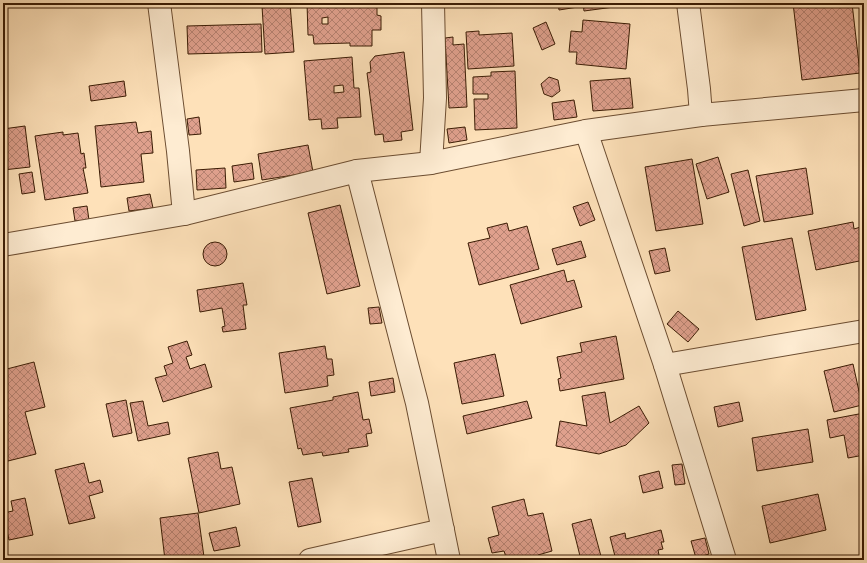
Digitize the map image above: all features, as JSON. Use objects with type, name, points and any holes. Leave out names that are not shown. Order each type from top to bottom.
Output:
[{"type":"street","points":[[159,3],[178,150],[184,214]]},
{"type":"street","points":[[430,163],[435,98],[433,3]]},
{"type":"street","points":[[688,3],[701,115]]},
{"type":"street","points":[[3,244],[184,214],[357,171],[430,163],[586,131],[701,115],[864,100]]},
{"type":"street","points":[[586,131],[665,365],[725,560]]},
{"type":"street","points":[[357,171],[417,403],[449,560]]},
{"type":"street","points":[[665,365],[864,331]]},
{"type":"street","points":[[310,560],[443,530]]},
{"type":"building","points":[[307,3],[377,3],[377,15],[381,16],[381,30],[372,30],[372,46],[350,46],[350,43],[314,44],[313,35],[308,35]],"holes":[[[328,17],[328,24],[322,24],[322,18]]]},
{"type":"building","points":[[558,3],[577,3],[578,7],[559,10]]},
{"type":"building","points":[[583,3],[613,3],[614,7],[584,11]]},
{"type":"building","points":[[793,3],[852,3],[860,73],[802,80]]},
{"type":"building","points":[[290,4],[294,52],[265,54],[262,6]]},
{"type":"building","points":[[583,20],[630,24],[626,69],[576,64],[577,52],[569,52],[571,31],[582,32]]},
{"type":"building","points":[[546,22],[555,44],[542,50],[533,28]]},
{"type":"building","points":[[261,24],[262,52],[188,54],[187,26]]},
{"type":"building","points":[[479,31],[479,35],[512,33],[514,66],[468,69],[466,32]]},
{"type":"building","points":[[453,37],[453,45],[464,44],[467,107],[449,108],[445,38]]},
{"type":"building","points":[[404,52],[413,130],[401,132],[402,140],[384,142],[383,134],[375,135],[367,73],[371,72],[370,62],[375,56]]},
{"type":"building","points":[[352,57],[354,88],[359,88],[361,117],[337,118],[338,128],[322,129],[321,119],[309,120],[304,61]],"holes":[[[343,85],[344,92],[334,93],[334,86]]]},
{"type":"building","points":[[515,71],[517,128],[475,130],[474,99],[488,99],[488,94],[473,94],[473,77],[491,76],[491,72]]},
{"type":"building","points":[[549,77],[558,80],[560,91],[552,97],[544,94],[541,84]]},
{"type":"building","points":[[630,78],[633,108],[593,111],[590,81]]},
{"type":"building","points":[[124,81],[126,96],[91,101],[89,86]]},
{"type":"building","points":[[574,100],[577,117],[554,120],[552,103]]},
{"type":"building","points":[[199,117],[201,134],[189,135],[187,119]]},
{"type":"building","points":[[136,122],[138,133],[151,131],[153,153],[141,154],[144,182],[101,187],[95,126]]},
{"type":"building","points":[[25,126],[30,167],[3,170],[3,129]]},
{"type":"building","points":[[465,127],[467,140],[449,143],[447,129]]},
{"type":"building","points":[[63,132],[63,135],[78,133],[81,154],[84,153],[86,168],[83,168],[88,193],[45,200],[35,136]]},
{"type":"building","points":[[308,145],[313,172],[262,180],[258,154]]},
{"type":"building","points":[[718,157],[729,192],[707,199],[696,164]]},
{"type":"building","points":[[692,159],[703,224],[656,231],[645,167]]},
{"type":"building","points":[[252,163],[254,179],[234,182],[232,166]]},
{"type":"building","points":[[225,168],[226,188],[197,190],[196,170]]},
{"type":"building","points":[[806,168],[813,214],[764,222],[756,176]]},
{"type":"building","points":[[748,170],[760,221],[744,226],[731,174]]},
{"type":"building","points":[[32,172],[35,192],[22,194],[19,174]]},
{"type":"building","points":[[150,194],[153,208],[129,211],[127,198]]},
{"type":"building","points":[[588,202],[595,220],[580,226],[573,207]]},
{"type":"building","points":[[340,205],[360,286],[327,294],[308,213]]},
{"type":"building","points":[[87,206],[89,220],[75,221],[73,208]]},
{"type":"building","points":[[853,222],[854,229],[864,226],[864,260],[816,270],[808,231]]},
{"type":"building","points":[[507,223],[509,231],[527,226],[539,269],[479,285],[468,243],[490,238],[487,228]]},
{"type":"building","points":[[792,238],[806,310],[756,320],[742,247]]},
{"type":"building","points":[[581,241],[586,257],[557,265],[552,249]]},
{"type":"building","points":[[215,242],[224,245],[227,254],[224,263],[215,266],[206,263],[203,254],[206,245]]},
{"type":"building","points":[[665,248],[670,271],[655,274],[649,251]]},
{"type":"building","points":[[564,270],[567,282],[574,280],[582,307],[521,324],[510,285]]},
{"type":"building","points":[[243,283],[247,305],[243,305],[246,329],[223,332],[222,327],[225,326],[222,308],[200,312],[197,290]]},
{"type":"building","points":[[379,307],[382,323],[370,324],[368,308]]},
{"type":"building","points":[[678,311],[699,329],[688,342],[667,324]]},
{"type":"building","points":[[616,336],[624,379],[560,391],[558,379],[561,378],[557,357],[582,352],[580,343]]},
{"type":"building","points":[[187,341],[192,355],[186,357],[190,369],[205,364],[212,387],[163,402],[155,378],[167,375],[164,366],[173,363],[168,347]]},
{"type":"building","points":[[325,346],[327,359],[332,359],[334,375],[327,376],[328,386],[285,393],[279,353]]},
{"type":"building","points":[[495,354],[504,396],[462,404],[454,363]]},
{"type":"building","points":[[34,362],[45,407],[25,412],[36,454],[8,461],[3,442],[3,370]]},
{"type":"building","points":[[853,364],[862,405],[834,412],[824,371]]},
{"type":"building","points":[[393,378],[395,392],[371,396],[369,382]]},
{"type":"building","points":[[358,392],[363,420],[369,419],[372,433],[366,434],[368,446],[348,449],[349,452],[323,456],[322,452],[303,455],[301,448],[298,449],[290,408],[333,400],[333,397]]},
{"type":"building","points":[[605,392],[610,423],[639,406],[649,423],[626,445],[599,454],[556,446],[560,421],[587,426],[582,396]]},
{"type":"building","points":[[126,400],[132,433],[113,437],[106,404]]},
{"type":"building","points":[[143,401],[148,426],[168,422],[170,434],[138,441],[130,403]]},
{"type":"building","points":[[527,401],[532,418],[467,434],[463,416]]},
{"type":"building","points":[[739,402],[743,421],[718,427],[714,407]]},
{"type":"building","points":[[864,413],[864,455],[848,458],[844,435],[830,438],[827,420]]},
{"type":"building","points":[[808,429],[813,462],[757,471],[752,438]]},
{"type":"building","points":[[218,452],[221,469],[232,467],[240,504],[199,513],[188,458]]},
{"type":"building","points":[[84,463],[89,483],[100,480],[103,492],[89,496],[95,518],[69,524],[55,470]]},
{"type":"building","points":[[682,464],[685,484],[675,485],[672,465]]},
{"type":"building","points":[[659,471],[663,488],[643,493],[639,476]]},
{"type":"building","points":[[312,478],[321,522],[298,527],[289,482]]},
{"type":"building","points":[[818,494],[826,530],[770,543],[762,506]]},
{"type":"building","points":[[25,498],[33,535],[9,540],[3,513],[13,511],[11,501]]},
{"type":"building","points":[[524,499],[528,516],[543,513],[552,551],[538,555],[540,560],[507,560],[504,551],[492,553],[488,538],[499,535],[492,507]]},
{"type":"building","points":[[198,513],[204,557],[181,560],[165,560],[160,518]]},
{"type":"building","points":[[591,519],[602,560],[581,560],[572,524]]},
{"type":"building","points":[[236,527],[240,546],[214,551],[209,533]]},
{"type":"building","points":[[661,530],[664,542],[661,542],[663,549],[658,550],[660,560],[616,560],[610,537],[625,533],[626,539]]},
{"type":"building","points":[[705,538],[709,554],[696,558],[691,541]]}]
